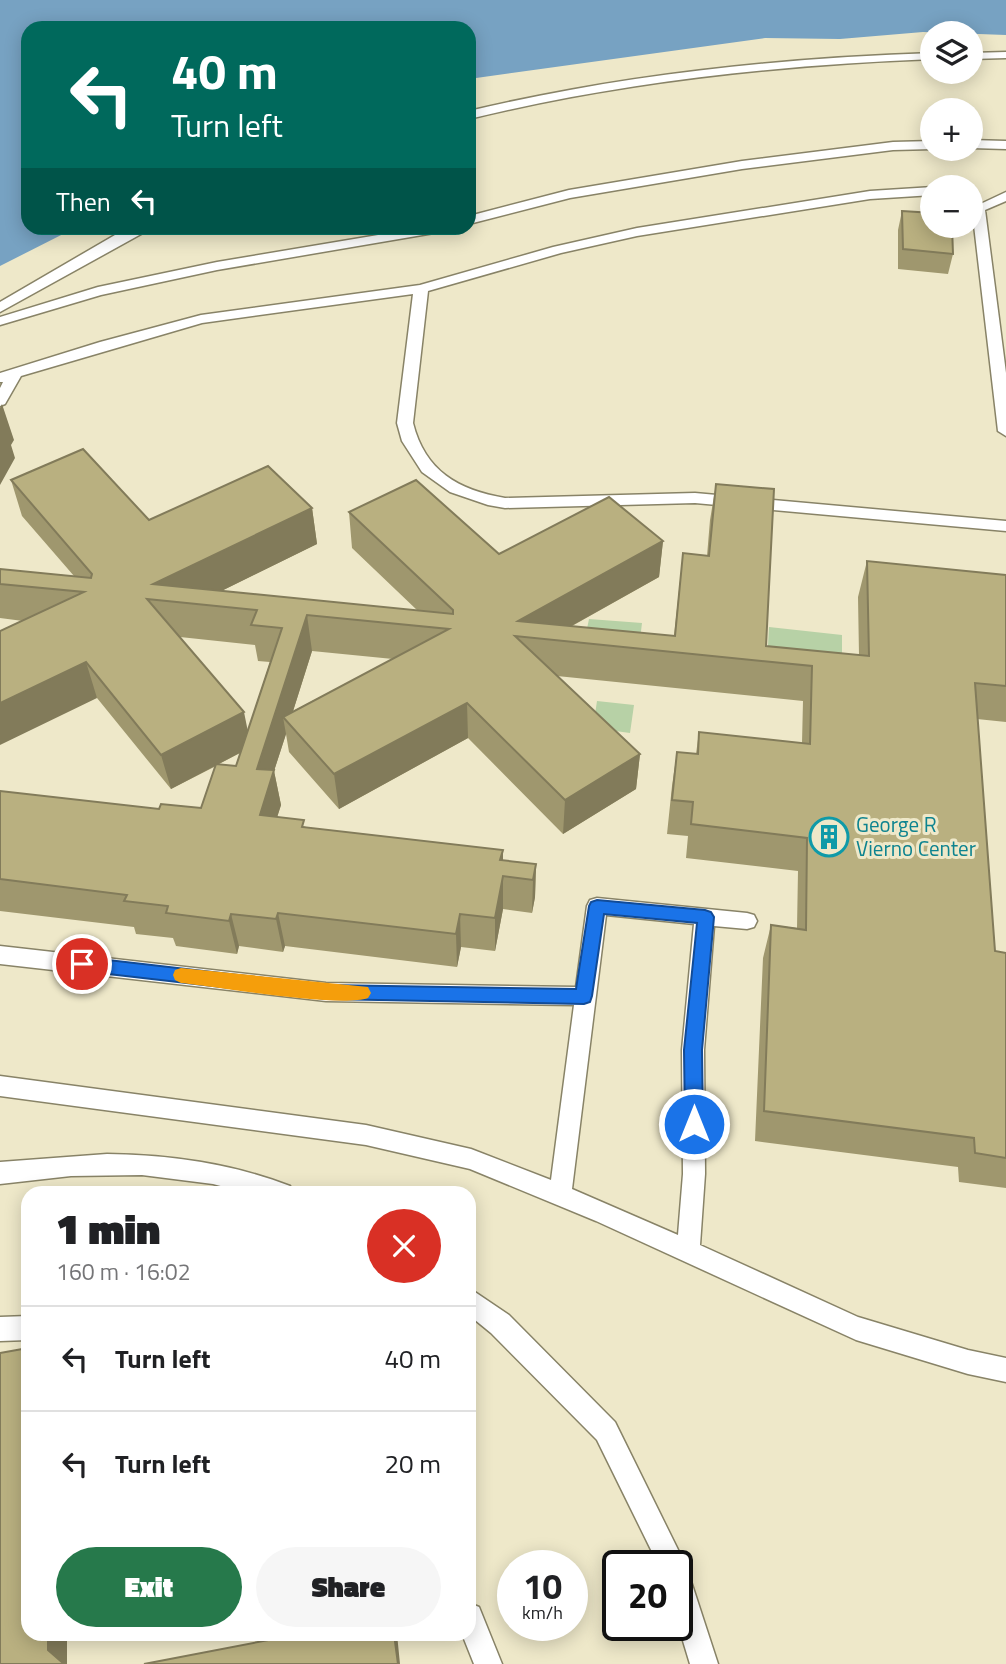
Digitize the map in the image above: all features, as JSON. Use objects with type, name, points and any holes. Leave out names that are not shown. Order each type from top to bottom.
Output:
[{"type":"lane","points":[[983,55],[1006,55]]},
{"type":"lane","points":[[476,113],[537,99],[639,83],[804,65],[920,58]]},
{"type":"lane","points":[[983,144],[1006,145]]},
{"type":"lane","points":[[476,218],[569,194],[729,167],[894,146],[920,145]]},
{"type":"lane","points":[[0,401],[7,376],[201,319],[421,289],[558,250],[637,232],[870,195],[920,192]]},
{"type":"lane","points":[[983,203],[1006,196]]},
{"type":"lane","points":[[0,309],[128,235]]},
{"type":"lane","points":[[0,321],[98,291],[217,265],[398,235]]},
{"type":"lane","points":[[979,238],[1006,431]]},
{"type":"lane","points":[[421,289],[405,424],[407,438],[413,449],[452,489],[479,500],[505,503],[695,498],[1006,526]]},
{"type":"lane","points":[[560,1195],[597,906],[747,921]]},
{"type":"lane","points":[[688,1251],[694,1174],[693,1050],[705,917]]},
{"type":"lane","points":[[0,955],[326,992],[584,996]]},
{"type":"lane","points":[[0,1086],[366,1135],[471,1159],[688,1251],[856,1328],[968,1362],[1006,1370]]},
{"type":"lane","points":[[0,1173],[57,1166],[165,1164],[264,1186]]},
{"type":"lane","points":[[476,1305],[500,1324],[606,1431],[665,1550]]},
{"type":"lane","points":[[0,1329],[21,1328]]},
{"type":"lane","points":[[693,1628],[704,1664]]},
{"type":"lane","points":[[476,1634],[488,1664]]},
{"type":"green space","points":[[589,619],[642,623],[637,664],[581,658]]},
{"type":"green space","points":[[769,627],[842,635],[842,672],[767,664]]},
{"type":"green space","points":[[597,701],[634,705],[630,733],[593,728]]},
{"type":"water","points":[[0,0],[1006,0],[1006,35],[983,34],[983,21],[920,21],[920,32],[840,39],[765,38],[476,78],[476,21],[21,21],[21,235],[61,235],[0,266]]},
{"type":"building","points":[[902,211],[920,212],[920,238],[952,238],[953,254],[903,249]]},
{"type":"building","name":"George R Vierno Center","points":[[83,449],[149,520],[268,466],[312,508],[153,584],[453,614],[453,610],[349,512],[416,480],[499,554],[609,497],[663,541],[518,621],[675,636],[683,553],[709,556],[716,484],[774,489],[766,646],[869,656],[867,561],[1006,575],[1006,686],[975,683],[995,951],[1006,953],[1006,1158],[975,1153],[974,1138],[764,1111],[771,925],[806,930],[807,838],[691,824],[693,802],[672,800],[677,752],[698,754],[699,732],[810,744],[812,666],[515,636],[640,754],[565,800],[467,703],[334,774],[283,717],[449,629],[307,615],[257,769],[274,770],[260,815],[304,820],[302,827],[503,850],[500,860],[536,864],[533,880],[503,876],[495,918],[460,914],[456,934],[278,913],[276,919],[231,914],[229,921],[166,913],[168,906],[124,901],[127,895],[0,879],[0,791],[159,809],[161,804],[201,808],[216,764],[236,766],[282,628],[251,625],[257,610],[147,599],[244,712],[161,755],[86,662],[0,703],[0,631],[84,592],[0,584],[0,569],[91,578],[92,574],[11,480]]},
{"type":"building","points":[[21,1349],[21,1641],[48,1641],[48,1650],[64,1664],[0,1664],[0,1353]]},
{"type":"building","points":[[264,1641],[395,1641],[398,1664],[144,1664]]},
{"type":"slow traffic","points":[[181,975],[326,992],[362,993]]},
{"type":"place","name":"George R Vierno Center","points":[[829,837]]},
{"type":"route","points":[[82,964],[326,992],[584,996],[597,906],[705,917],[693,1050],[694,1124]]}]
